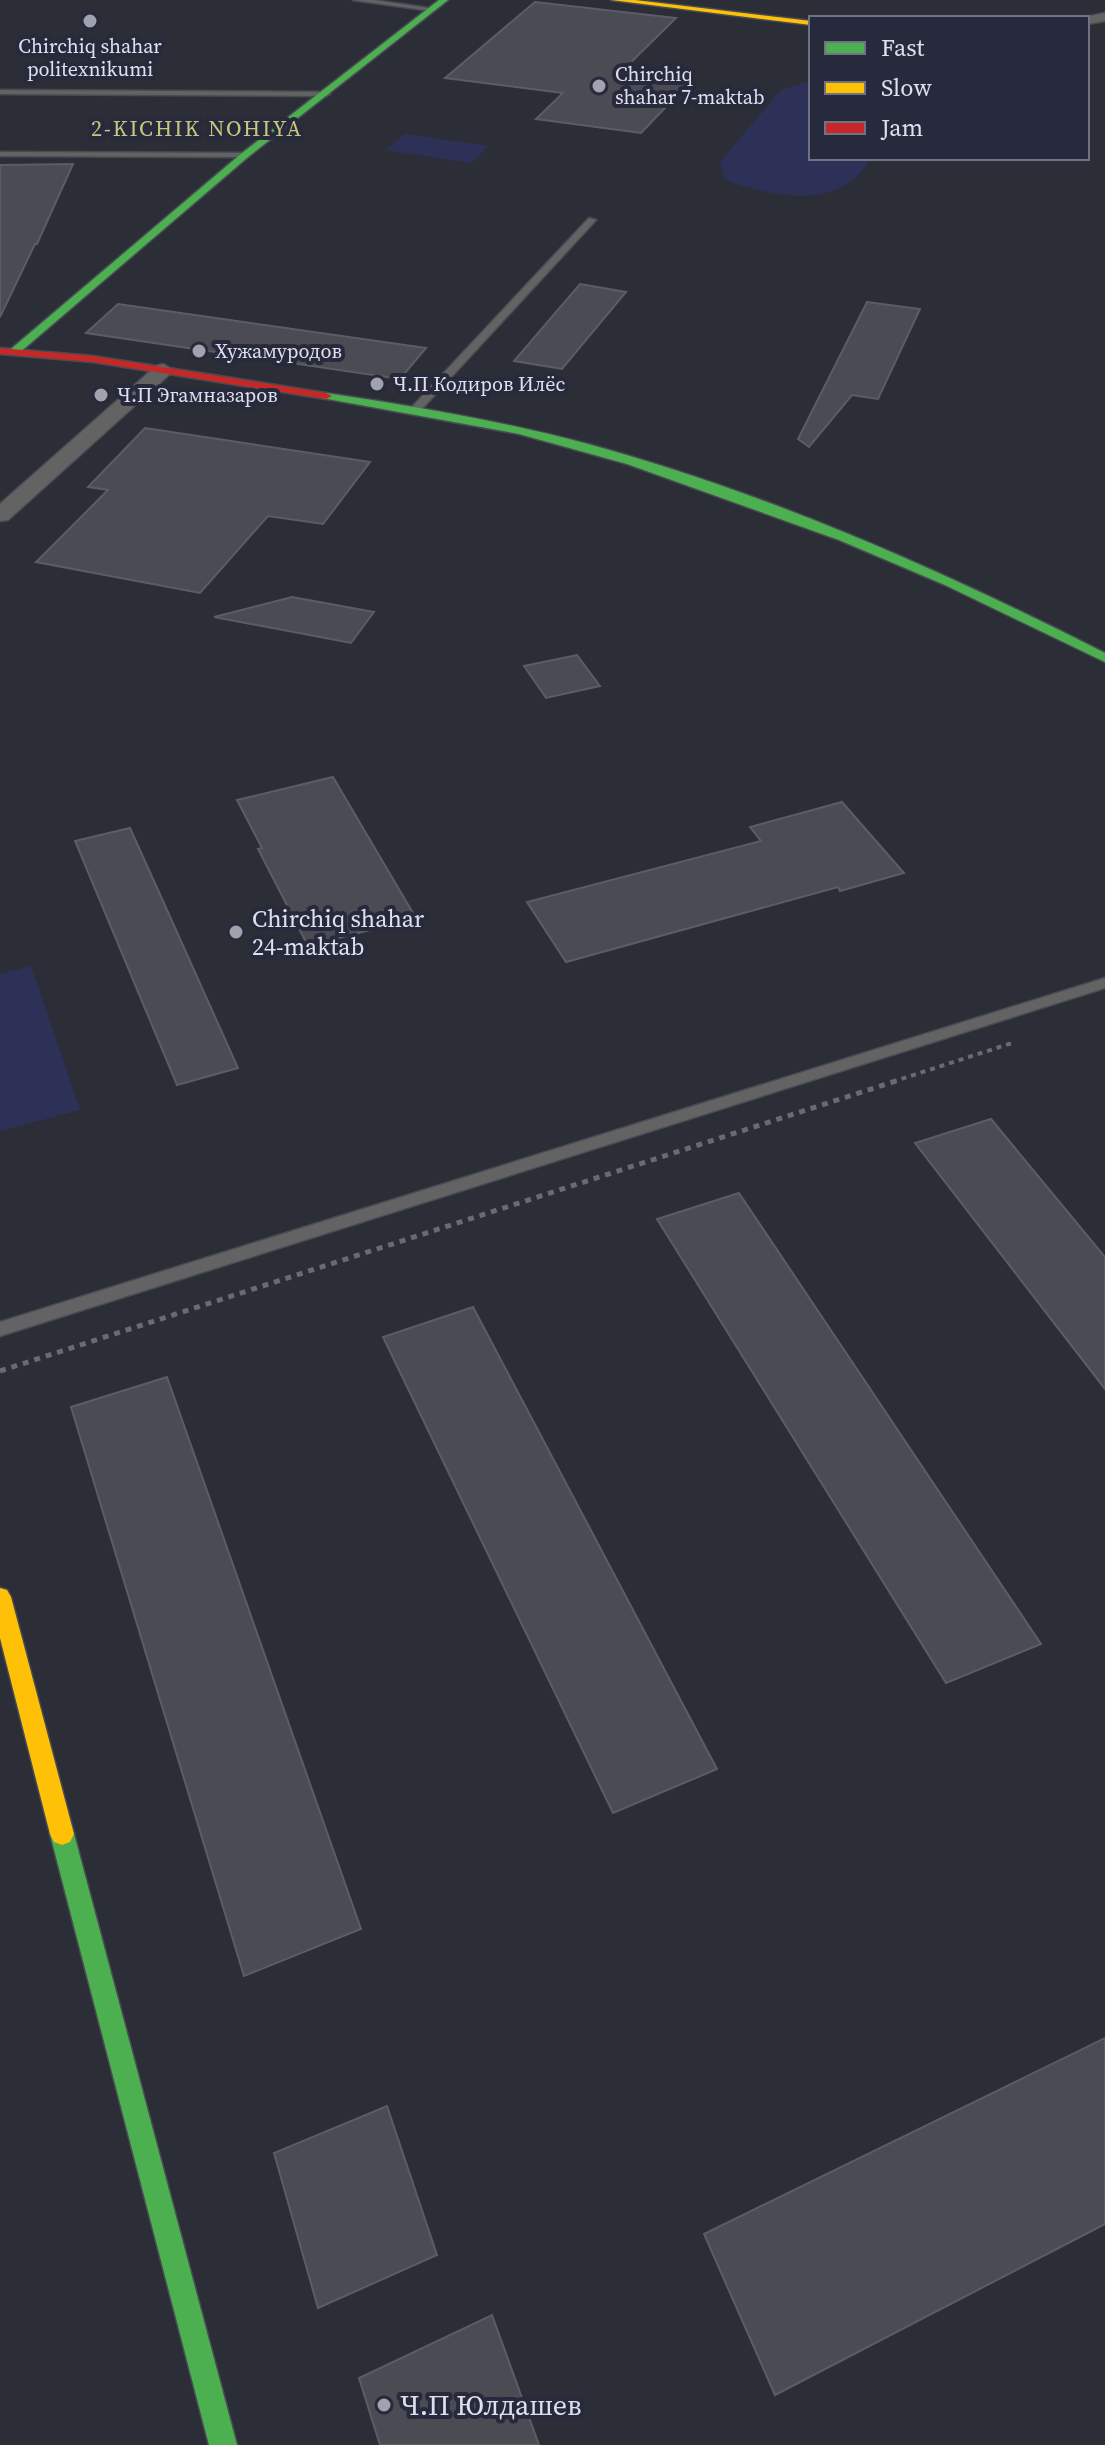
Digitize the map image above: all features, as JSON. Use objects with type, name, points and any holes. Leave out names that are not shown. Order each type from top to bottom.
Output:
[{"type":"street","points":[[615,0],[809,23]]},
{"type":"street","points":[[7,351],[245,155],[438,5]]},
{"type":"street","points":[[7,351],[93,359],[415,410],[583,446],[738,496],[924,569],[1015,611],[1105,658]]},
{"type":"street","points":[[0,515],[163,370]]},
{"type":"street","points":[[0,1597],[223,2445]]},
{"type":"lane","points":[[356,0],[438,5]]},
{"type":"lane","points":[[0,92],[326,94]]},
{"type":"lane","points":[[0,154],[245,155]]},
{"type":"lane","points":[[415,410],[592,220]]},
{"type":"lane","points":[[0,1329],[1105,983]]},
{"type":"path","points":[[0,1371],[1029,1037]]},
{"type":"shaded area","points":[[809,82],[809,160],[869,160],[858,175],[842,187],[805,196],[764,191],[725,180],[720,162],[781,90]]},
{"type":"shaded area","points":[[405,134],[489,146],[471,163],[386,150]]},
{"type":"shaded area","points":[[31,966],[80,1110],[0,1131],[0,974]]},
{"type":"building","points":[[535,2],[676,18],[619,74],[689,83],[641,133],[536,119],[563,93],[445,78]]},
{"type":"building","points":[[73,164],[37,244],[0,317],[0,165]]},
{"type":"building","points":[[580,284],[626,292],[562,369],[514,361]]},
{"type":"building","points":[[867,302],[920,309],[878,399],[852,395],[809,447],[798,439]]},
{"type":"building","points":[[118,304],[426,348],[400,379],[86,333]]},
{"type":"building","points":[[145,428],[370,462],[323,524],[268,516],[200,593],[36,562],[108,490],[88,487]]},
{"type":"building","points":[[292,597],[374,612],[351,643],[214,617]]},
{"type":"building","points":[[577,655],[600,686],[546,698],[524,666]]},
{"type":"building","points":[[333,777],[416,918],[308,946],[258,849],[262,848],[237,800]]},
{"type":"building","points":[[842,802],[904,873],[840,891],[838,887],[566,962],[527,902],[761,841],[750,827]]},
{"type":"building","points":[[130,828],[238,1068],[177,1085],[75,841]]},
{"type":"building","points":[[991,1119],[1105,1257],[1105,1389],[915,1143]]},
{"type":"building","points":[[739,1193],[1041,1644],[946,1683],[657,1219]]},
{"type":"building","points":[[473,1307],[717,1769],[613,1813],[383,1337]]},
{"type":"building","points":[[167,1377],[361,1929],[244,1976],[71,1407]]},
{"type":"building","points":[[1105,2038],[1105,2224],[775,2395],[704,2234]]},
{"type":"building","points":[[387,2106],[437,2255],[318,2308],[274,2153]]},
{"type":"building","points":[[492,2315],[539,2445],[380,2445],[359,2378]]},
{"type":"traffic: fast","points":[[15,351],[245,155],[444,0]]},
{"type":"traffic: fast","points":[[326,396],[519,431],[632,461],[790,516],[897,559],[1105,658]]},
{"type":"traffic: fast","points":[[62,1834],[223,2445]]},
{"type":"traffic: slow","points":[[615,0],[809,23]]},
{"type":"traffic: slow","points":[[0,1597],[62,1834]]},
{"type":"traffic: jam","points":[[0,351],[93,359],[326,396]]},
{"type":"place","name":"Chirchiq shahar politexnikumi","points":[[90,21]]},
{"type":"place","name":"Chirchiq shahar 7-maktab","points":[[599,86]]},
{"type":"place","name":"Хужамуродов","points":[[199,351]]},
{"type":"place","name":"Ч.П Кодиров Илёс","points":[[377,384]]},
{"type":"place","name":"Ч.П Эгамназаров","points":[[101,395]]},
{"type":"place","name":"Chirchiq shahar 24-maktab","points":[[236,932]]},
{"type":"place","name":"Ч.П Юлдашев","points":[[384,2405]]},
{"type":"district","name":"2-KICHIK NOHIYA","points":[[197,128]]}]
